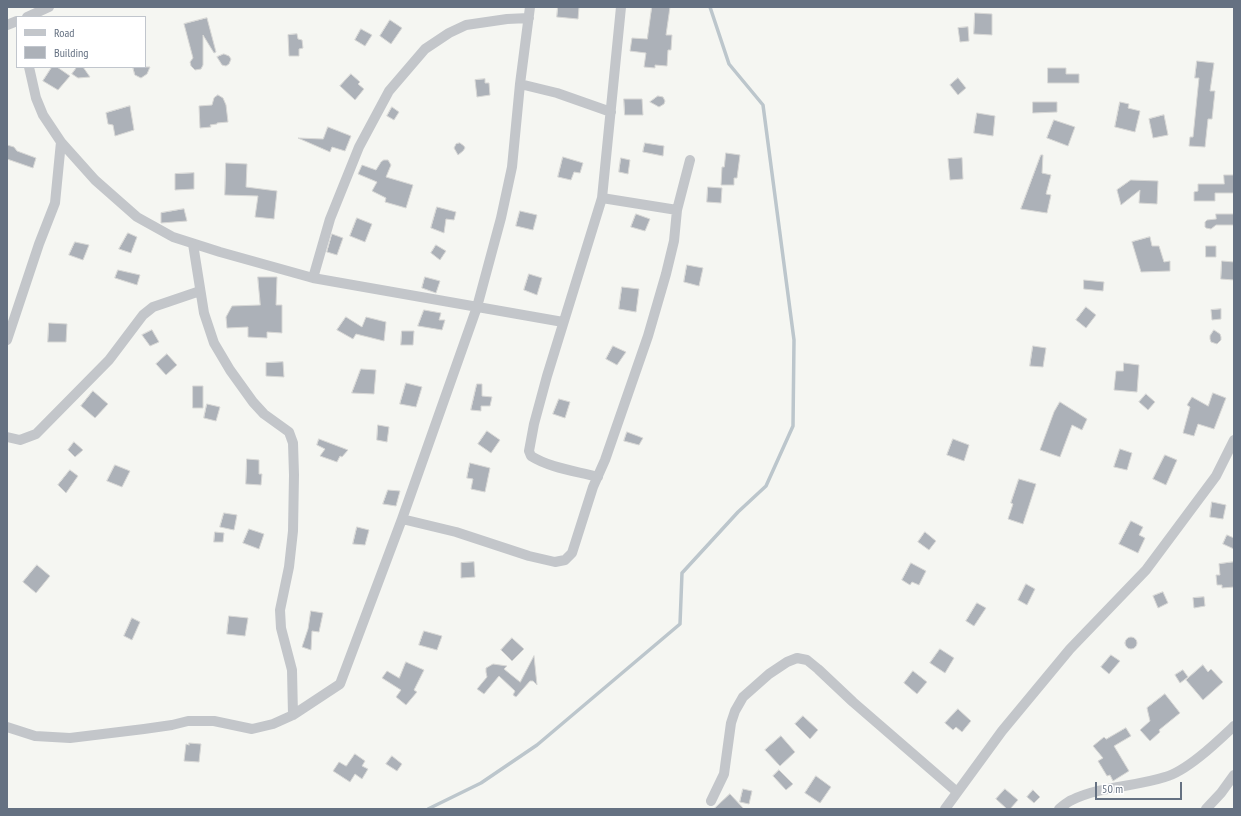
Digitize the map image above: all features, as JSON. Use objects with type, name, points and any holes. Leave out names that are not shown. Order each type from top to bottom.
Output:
[{"type":"street","points":[[29,16],[49,7]]},
{"type":"street","points":[[7,728],[35,736],[70,738],[172,725],[188,721],[214,721],[252,729],[273,724],[294,715],[340,684],[402,519],[477,307],[501,218],[512,167],[520,84],[530,7]]},
{"type":"street","points":[[598,477],[553,466],[536,459],[531,456],[529,452],[534,424],[547,376],[602,198],[622,7]]},
{"type":"street","points":[[313,278],[330,219],[359,146],[389,91],[425,49],[449,33],[466,25],[529,18]]},
{"type":"street","points":[[29,68],[36,98],[43,115],[61,142],[95,180],[138,217],[173,236],[194,244],[313,278],[563,322]]},
{"type":"street","points":[[520,84],[557,93],[611,112]]},
{"type":"street","points":[[7,340],[38,244],[55,203],[61,142]]},
{"type":"street","points":[[402,519],[456,532],[529,556],[555,562],[565,560],[572,553],[652,323],[674,241],[677,210],[690,160]]},
{"type":"street","points":[[602,198],[677,210]]},
{"type":"street","points":[[194,244],[204,313],[214,343],[230,370],[253,402],[264,414],[289,432],[293,443],[293,531],[289,567],[280,610],[281,628],[292,670],[294,715]]},
{"type":"street","points":[[7,437],[20,440],[36,434],[109,360],[143,315],[152,307],[200,291]]},
{"type":"street","points":[[945,809],[1002,730],[1070,649],[1146,570],[1216,476],[1234,440]]},
{"type":"street","points":[[712,801],[724,774],[731,723],[735,711],[743,697],[769,674],[787,662],[797,658],[807,660],[818,668],[853,702],[957,792]]},
{"type":"street","points":[[1059,809],[1071,800],[1098,791],[1166,777],[1186,766],[1210,748],[1234,726]]},
{"type":"street","points":[[1206,809],[1221,793],[1234,775]]},
{"type":"building","points":[[558,7],[579,7],[578,19],[557,17]]},
{"type":"building","points":[[652,7],[670,7],[666,35],[672,35],[671,50],[668,50],[667,66],[655,65],[655,68],[644,67],[646,53],[630,51],[632,38],[647,39]]},
{"type":"building","points":[[975,13],[992,14],[992,35],[974,34]]},
{"type":"building","points":[[207,18],[216,52],[214,53],[203,35],[203,65],[201,69],[195,70],[191,66],[190,62],[193,58],[184,24]]},
{"type":"building","points":[[390,20],[402,28],[391,44],[380,36]]},
{"type":"building","points":[[968,27],[969,41],[960,42],[958,28]]},
{"type":"building","points":[[361,29],[372,35],[365,46],[355,40]]},
{"type":"building","points":[[297,34],[298,39],[302,40],[303,48],[299,49],[299,56],[289,56],[288,35]]},
{"type":"building","points":[[224,54],[229,56],[231,59],[229,64],[226,66],[222,65],[217,57]]},
{"type":"building","points":[[1197,61],[1214,63],[1210,91],[1215,91],[1212,119],[1208,119],[1205,147],[1189,146],[1190,137],[1193,137],[1199,78],[1195,78]]},
{"type":"building","points":[[150,67],[147,74],[141,78],[135,75],[133,68]]},
{"type":"building","points":[[51,68],[58,68],[70,76],[58,90],[43,81]]},
{"type":"building","points":[[76,68],[84,68],[90,77],[78,78],[72,74]]},
{"type":"building","points":[[1048,68],[1066,68],[1066,74],[1079,74],[1079,83],[1048,83]]},
{"type":"building","points":[[351,74],[360,82],[358,84],[364,89],[355,100],[340,86]]},
{"type":"building","points":[[958,78],[966,88],[958,95],[950,85]]},
{"type":"building","points":[[485,79],[485,83],[489,83],[490,95],[477,97],[475,80]]},
{"type":"building","points":[[218,95],[223,98],[226,105],[228,122],[210,125],[211,127],[200,128],[199,106],[212,105],[214,98]]},
{"type":"building","points":[[658,96],[663,97],[665,101],[664,104],[659,107],[650,102]]},
{"type":"building","points":[[624,99],[642,99],[643,115],[625,115]]},
{"type":"building","points":[[1033,102],[1057,102],[1057,112],[1033,113]]},
{"type":"building","points":[[1120,102],[1129,104],[1128,108],[1140,111],[1135,132],[1115,127]]},
{"type":"building","points":[[130,106],[134,130],[115,136],[113,125],[108,124],[106,113]]},
{"type":"building","points":[[392,107],[399,112],[394,120],[387,116]]},
{"type":"building","points":[[977,113],[995,116],[993,136],[974,133]]},
{"type":"building","points":[[1164,115],[1168,135],[1153,138],[1149,119]]},
{"type":"building","points":[[1054,120],[1075,127],[1068,146],[1047,138]]},
{"type":"building","points":[[328,127],[351,136],[345,151],[332,147],[330,152],[298,138],[323,139]]},
{"type":"building","points":[[460,143],[465,148],[458,155],[454,148],[456,144]]},
{"type":"building","points":[[645,143],[664,146],[663,156],[643,152]]},
{"type":"building","points":[[7,145],[14,147],[17,151],[36,158],[33,168],[7,159]]},
{"type":"building","points":[[726,153],[740,155],[737,178],[734,178],[734,185],[721,185],[722,167],[724,167]]},
{"type":"building","points":[[1041,155],[1043,155],[1042,173],[1051,175],[1046,194],[1051,195],[1047,213],[1021,209]]},
{"type":"building","points":[[563,157],[583,163],[580,173],[574,172],[571,180],[558,177]]},
{"type":"building","points":[[621,158],[630,160],[628,174],[619,172]]},
{"type":"building","points":[[962,158],[963,179],[950,180],[948,159]]},
{"type":"building","points":[[384,160],[388,160],[391,165],[386,177],[413,185],[406,208],[385,202],[386,198],[372,191],[377,182],[358,174],[362,165],[376,170]]},
{"type":"building","points":[[226,163],[247,164],[246,187],[277,191],[274,219],[255,217],[258,196],[225,195]]},
{"type":"building","points":[[194,173],[194,189],[175,190],[175,174]]},
{"type":"building","points":[[1224,175],[1234,175],[1234,193],[1215,193],[1215,201],[1194,201],[1194,192],[1198,191],[1198,184],[1224,184]]},
{"type":"building","points":[[1131,180],[1158,181],[1157,204],[1139,203],[1140,190],[1121,205],[1117,190]]},
{"type":"building","points":[[708,187],[722,188],[721,203],[707,202]]},
{"type":"building","points":[[437,207],[456,212],[454,220],[446,219],[444,233],[431,228]]},
{"type":"building","points":[[184,209],[187,221],[161,223],[161,213]]},
{"type":"building","points":[[520,211],[537,215],[533,230],[516,226]]},
{"type":"building","points":[[636,214],[650,219],[645,231],[631,227]]},
{"type":"building","points":[[1216,214],[1234,214],[1234,225],[1216,225],[1211,229],[1206,228],[1205,222],[1207,220],[1216,219]]},
{"type":"building","points":[[357,218],[372,224],[365,242],[350,236]]},
{"type":"building","points":[[128,233],[137,237],[131,253],[119,249]]},
{"type":"building","points":[[332,234],[343,238],[337,255],[327,252]]},
{"type":"building","points":[[1150,237],[1152,246],[1159,246],[1164,262],[1170,261],[1170,271],[1141,272],[1132,242]]},
{"type":"building","points":[[75,242],[89,245],[83,260],[69,255]]},
{"type":"building","points":[[436,245],[446,251],[440,260],[431,253]]},
{"type":"building","points":[[1206,246],[1216,246],[1216,257],[1206,257]]},
{"type":"building","points":[[1222,261],[1234,262],[1234,280],[1221,279]]},
{"type":"building","points":[[687,265],[703,268],[699,286],[684,282]]},
{"type":"building","points":[[118,270],[140,275],[137,285],[115,278]]},
{"type":"building","points":[[529,274],[542,278],[537,295],[524,290]]},
{"type":"building","points":[[258,277],[277,277],[276,305],[282,305],[282,333],[267,332],[267,338],[248,337],[248,327],[227,328],[226,317],[232,306],[260,305]]},
{"type":"building","points":[[425,277],[440,281],[436,293],[422,288]]},
{"type":"building","points":[[1084,280],[1104,282],[1103,291],[1084,289]]},
{"type":"building","points":[[622,287],[639,289],[636,312],[619,309]]},
{"type":"building","points":[[1086,307],[1096,315],[1086,328],[1076,320]]},
{"type":"building","points":[[1221,309],[1221,319],[1212,320],[1211,310]]},
{"type":"building","points":[[424,310],[441,313],[439,320],[445,320],[442,330],[418,326]]},
{"type":"building","points":[[346,317],[362,327],[366,317],[386,322],[384,341],[356,334],[353,339],[337,330]]},
{"type":"building","points":[[49,323],[67,324],[66,342],[48,342]]},
{"type":"building","points":[[152,330],[159,342],[150,346],[142,335]]},
{"type":"building","points":[[1214,330],[1220,334],[1221,337],[1221,340],[1217,344],[1211,342],[1210,339],[1210,336]]},
{"type":"building","points":[[402,331],[414,331],[413,345],[401,345]]},
{"type":"building","points":[[613,346],[626,352],[617,365],[606,359]]},
{"type":"building","points":[[1033,346],[1046,348],[1043,367],[1030,366]]},
{"type":"building","points":[[167,354],[177,365],[166,375],[156,364]]},
{"type":"building","points":[[283,362],[284,377],[266,376],[266,363]]},
{"type":"building","points":[[1124,363],[1139,365],[1137,392],[1114,390],[1116,371],[1123,371]]},
{"type":"building","points":[[361,369],[376,370],[374,394],[352,393]]},
{"type":"building","points":[[406,383],[422,387],[416,407],[400,404]]},
{"type":"building","points":[[477,384],[482,384],[482,396],[492,397],[490,406],[481,406],[481,411],[471,410]]},
{"type":"building","points":[[193,386],[203,386],[203,408],[193,408]]},
{"type":"building","points":[[93,391],[108,404],[95,418],[81,406]]},
{"type":"building","points":[[1213,393],[1226,398],[1214,429],[1198,424],[1194,436],[1183,433],[1190,407],[1187,405],[1192,397],[1208,406]]},
{"type":"building","points":[[1146,394],[1155,402],[1148,410],[1139,402]]},
{"type":"building","points":[[559,399],[570,402],[565,418],[553,414]]},
{"type":"building","points":[[1060,402],[1087,419],[1082,430],[1072,425],[1060,457],[1040,450],[1054,412]]},
{"type":"building","points":[[207,404],[220,407],[216,421],[204,418]]},
{"type":"building","points":[[378,425],[389,427],[387,442],[377,440]]},
{"type":"building","points":[[487,431],[500,440],[491,453],[478,444]]},
{"type":"building","points":[[627,432],[643,438],[639,445],[624,441]]},
{"type":"building","points":[[319,439],[348,450],[342,457],[340,456],[337,462],[320,456],[325,449],[317,445]]},
{"type":"building","points":[[953,439],[969,445],[964,461],[947,455]]},
{"type":"building","points":[[74,442],[83,450],[75,457],[68,450]]},
{"type":"building","points":[[1120,449],[1132,453],[1127,470],[1114,467]]},
{"type":"building","points":[[1165,455],[1177,460],[1166,485],[1153,479]]},
{"type":"building","points":[[247,459],[259,460],[259,474],[262,474],[261,485],[246,484]]},
{"type":"building","points":[[470,463],[490,468],[485,492],[471,489],[473,479],[467,478]]},
{"type":"building","points":[[115,465],[130,471],[122,487],[107,481]]},
{"type":"building","points":[[70,470],[78,476],[66,493],[58,485]]},
{"type":"building","points":[[1019,479],[1036,484],[1023,524],[1008,519],[1013,504],[1011,503]]},
{"type":"building","points":[[388,490],[400,491],[396,506],[383,504]]},
{"type":"building","points":[[1212,502],[1226,505],[1223,519],[1210,517]]},
{"type":"building","points":[[224,513],[237,515],[234,530],[220,527]]},
{"type":"building","points":[[1131,521],[1143,527],[1139,535],[1145,538],[1138,553],[1119,544]]},
{"type":"building","points":[[357,527],[369,530],[365,545],[353,544]]},
{"type":"building","points":[[249,529],[264,534],[259,549],[243,543]]},
{"type":"building","points":[[215,532],[224,533],[223,542],[214,542]]},
{"type":"building","points":[[925,532],[936,541],[929,550],[918,542]]},
{"type":"building","points":[[1227,535],[1234,538],[1234,549],[1223,544]]},
{"type":"building","points":[[474,562],[475,577],[461,578],[461,563]]},
{"type":"building","points":[[1234,562],[1234,587],[1222,588],[1222,585],[1217,585],[1216,575],[1220,575],[1219,564]]},
{"type":"building","points":[[911,563],[926,571],[919,585],[912,582],[910,585],[902,580]]},
{"type":"building","points":[[37,565],[50,576],[36,593],[23,582]]},
{"type":"building","points":[[1026,584],[1035,589],[1027,605],[1018,600]]},
{"type":"building","points":[[1163,592],[1168,603],[1158,608],[1153,596]]},
{"type":"building","points":[[1204,597],[1205,606],[1194,608],[1193,598]]},
{"type":"building","points":[[977,603],[986,608],[974,626],[966,621]]},
{"type":"building","points":[[311,611],[323,613],[319,632],[312,631],[311,650],[302,647],[308,629]]},
{"type":"building","points":[[229,616],[248,618],[245,636],[227,634]]},
{"type":"building","points":[[132,618],[140,622],[132,640],[124,636]]},
{"type":"building","points":[[424,631],[442,636],[437,650],[419,645]]},
{"type":"building","points":[[1129,637],[1133,637],[1137,643],[1133,649],[1129,649],[1125,645],[1125,641]]},
{"type":"building","points":[[512,638],[524,649],[512,661],[501,650]]},
{"type":"building","points":[[940,649],[954,658],[945,673],[930,663]]},
{"type":"building","points":[[1111,655],[1120,661],[1109,674],[1101,667]]},
{"type":"building","points":[[534,656],[537,685],[533,681],[530,681],[516,697],[513,695],[515,691],[499,676],[484,694],[477,689],[487,677],[486,668],[493,664],[507,666],[504,669],[520,682]]},
{"type":"building","points":[[406,662],[424,670],[414,690],[417,692],[406,705],[396,697],[401,690],[382,678],[387,671],[399,678]]},
{"type":"building","points":[[1203,665],[1208,672],[1211,669],[1223,682],[1203,700],[1186,680]]},
{"type":"building","points":[[1183,670],[1188,677],[1180,683],[1175,675]]},
{"type":"building","points":[[913,671],[927,682],[917,694],[904,683]]},
{"type":"building","points":[[1165,694],[1180,713],[1159,730],[1160,732],[1150,741],[1140,730],[1150,721],[1147,708]]},
{"type":"building","points":[[958,709],[971,721],[962,732],[956,727],[953,730],[945,723]]},
{"type":"building","points":[[803,716],[818,730],[810,739],[795,724]]},
{"type":"building","points":[[1126,728],[1131,736],[1114,746],[1129,771],[1113,781],[1110,775],[1107,776],[1098,761],[1103,758],[1093,746],[1104,737],[1106,739]]},
{"type":"building","points":[[781,736],[795,752],[780,766],[765,750]]},
{"type":"building","points":[[189,743],[201,744],[199,762],[184,761],[186,744],[189,745]]},
{"type":"building","points":[[355,754],[365,761],[362,766],[368,769],[362,779],[355,774],[350,782],[333,771],[339,762],[346,766]]},
{"type":"building","points":[[392,756],[402,764],[397,771],[386,764]]},
{"type":"building","points":[[779,770],[793,784],[786,790],[773,776]]},
{"type":"building","points":[[816,776],[831,787],[820,803],[805,793]]},
{"type":"building","points":[[743,789],[752,791],[749,804],[740,802]]},
{"type":"building","points":[[1005,789],[1018,800],[1010,809],[1007,809],[996,799]]},
{"type":"building","points":[[1033,790],[1040,797],[1034,803],[1027,797]]},
{"type":"building","points":[[730,794],[744,809],[714,809]]},
{"type":"waterway","points":[[428,809],[481,783],[537,745],[680,624],[682,573],[738,512],[766,486],[793,426],[794,340],[763,105],[729,64],[710,7]]}]
